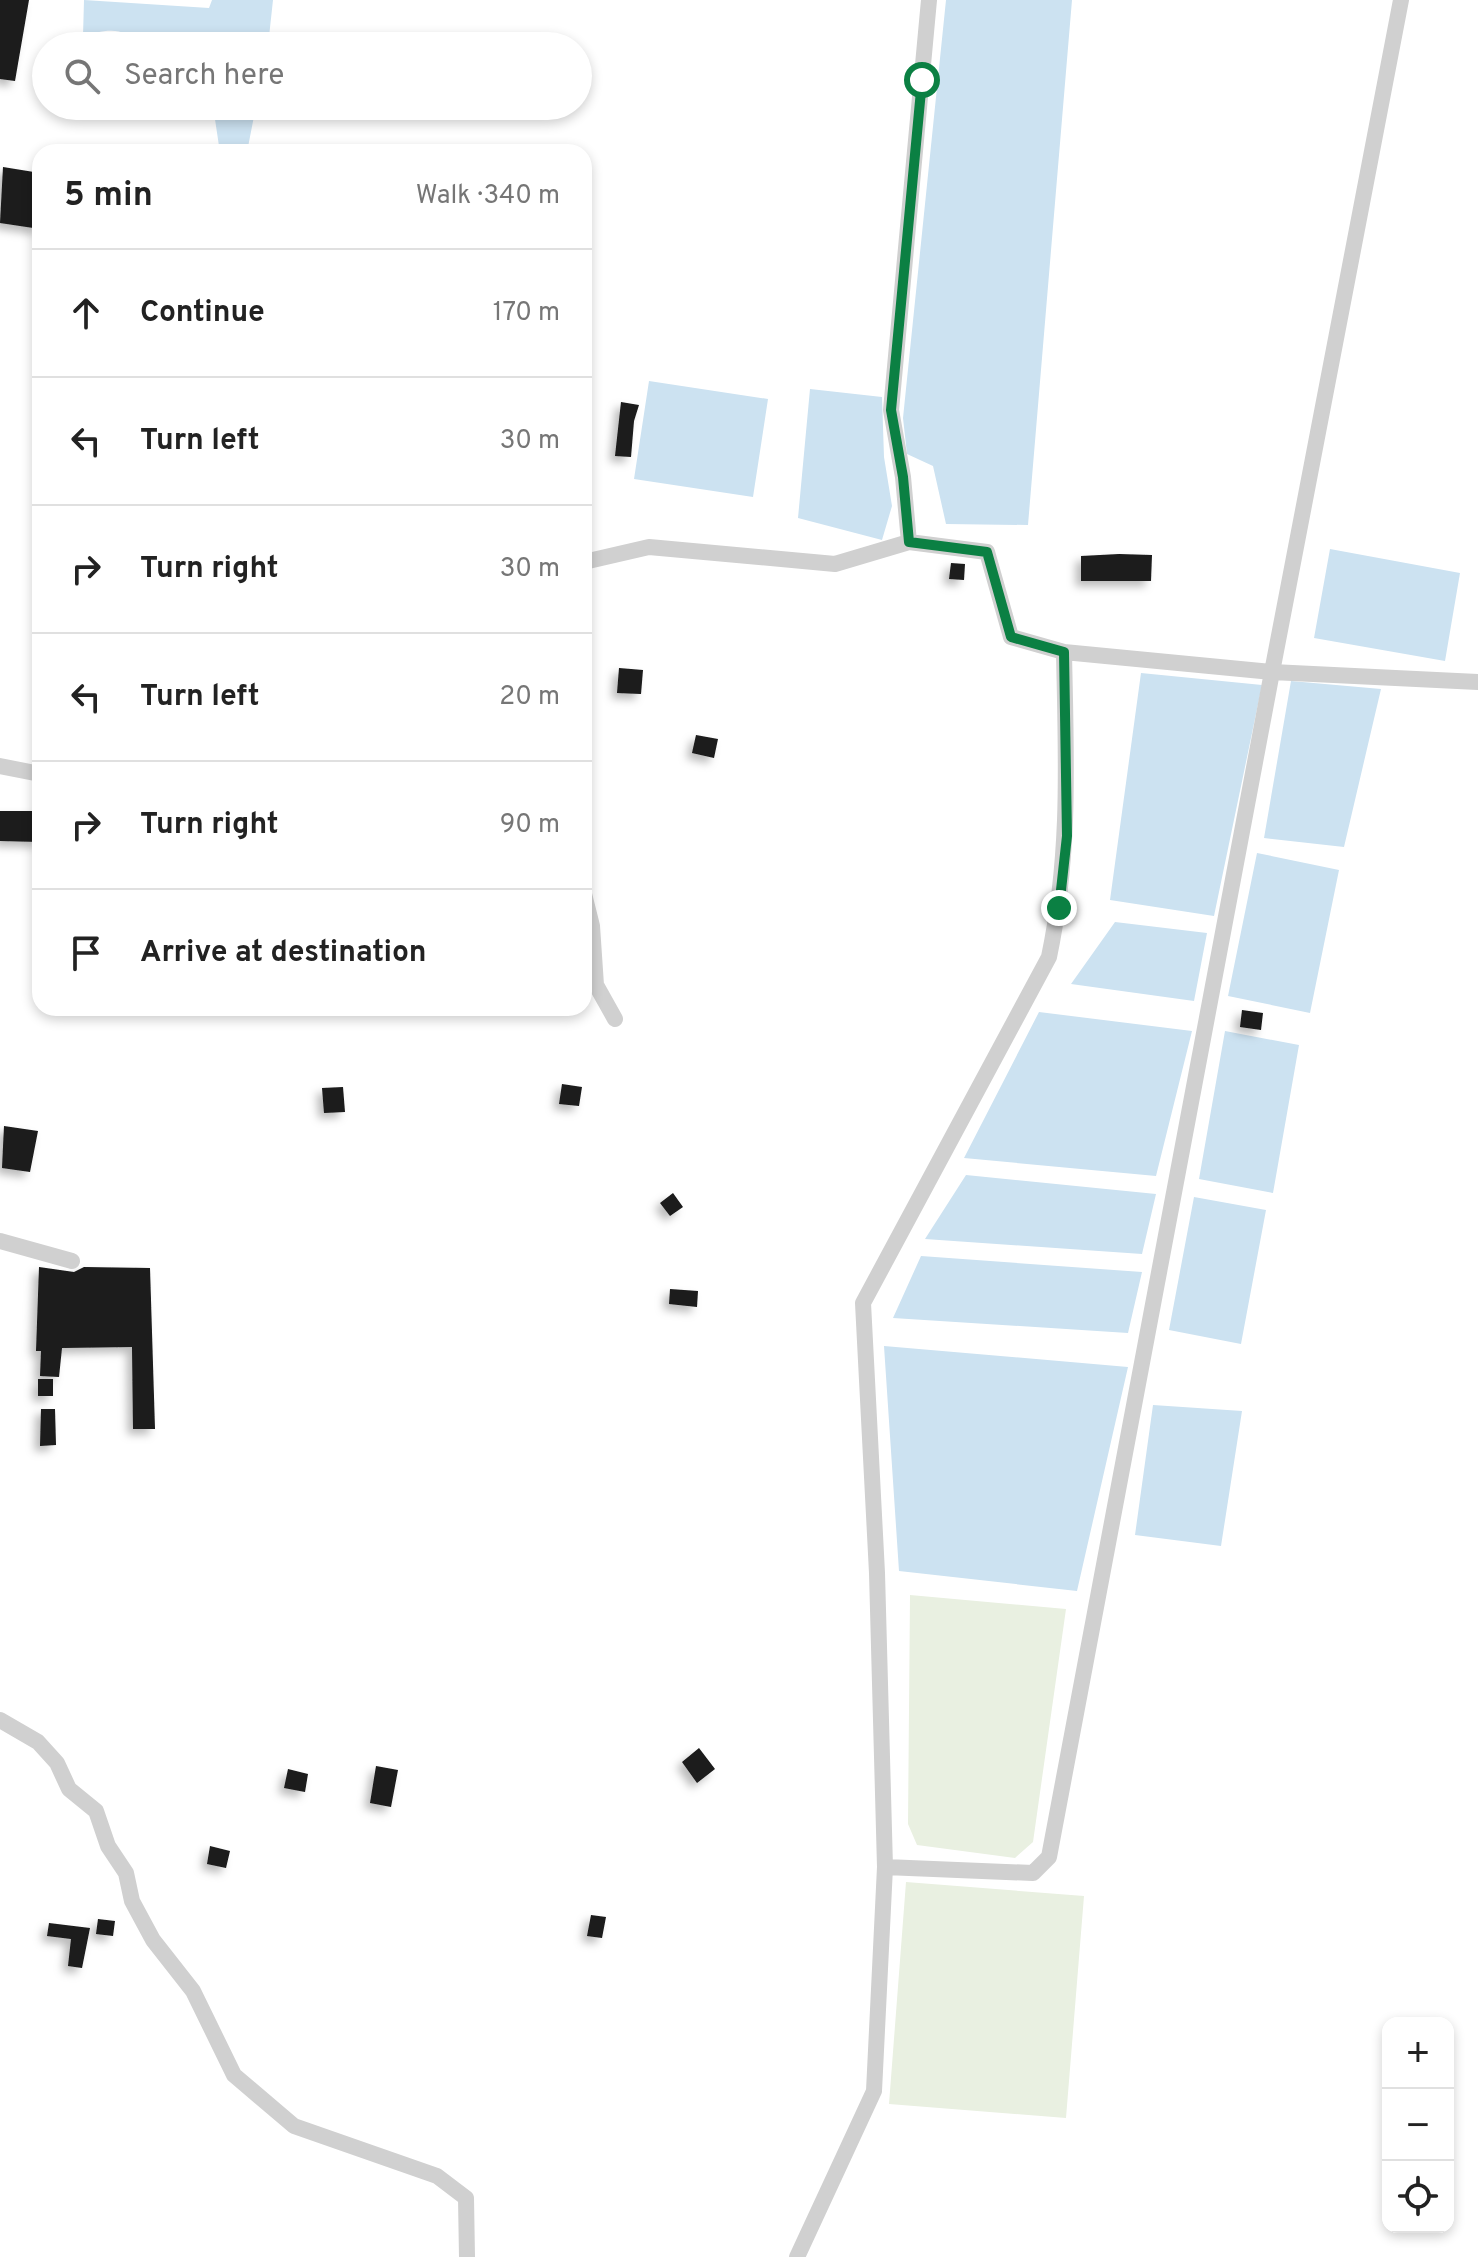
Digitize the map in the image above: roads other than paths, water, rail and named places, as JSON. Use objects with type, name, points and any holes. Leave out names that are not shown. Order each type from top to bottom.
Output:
[{"type":"street","points":[[909,542],[903,477],[891,410],[929,0]]},
{"type":"street","points":[[885,1867],[1033,1873],[1049,1857],[1401,0]]},
{"type":"street","points":[[592,560],[649,547],[835,564],[909,542],[987,552],[1011,637],[1064,652],[1272,672],[1478,682]]},
{"type":"street","points":[[797,2257],[874,2091],[885,1867],[877,1573],[863,1303],[1049,957],[1059,908],[1067,836],[1064,652]]},
{"type":"street","points":[[0,766],[32,772]]},
{"type":"street","points":[[592,926],[596,985],[615,1019]]},
{"type":"street","points":[[0,1241],[72,1261]]},
{"type":"street","points":[[0,1720],[38,1742],[57,1763],[69,1789],[96,1811],[108,1846],[126,1873],[132,1901],[153,1940],[193,1991],[234,2075],[294,2126],[437,2176],[466,2198],[467,2257]]},
{"type":"water","points":[[84,0],[209,8],[212,0],[273,0],[270,32],[83,32]]},
{"type":"water","points":[[946,0],[1072,0],[1028,525],[946,524],[933,466],[907,454],[903,418]]},
{"type":"water","points":[[215,120],[253,120],[249,144],[219,144]]},
{"type":"water","points":[[649,381],[768,399],[753,497],[634,479]]},
{"type":"water","points":[[810,389],[882,397],[884,457],[892,506],[882,540],[798,518]]},
{"type":"water","points":[[1330,549],[1460,573],[1445,661],[1314,638]]},
{"type":"water","points":[[1141,673],[1262,685],[1214,916],[1110,900]]},
{"type":"water","points":[[1291,681],[1381,689],[1344,847],[1264,838]]},
{"type":"water","points":[[1257,853],[1339,870],[1310,1013],[1228,996]]},
{"type":"water","points":[[1115,922],[1207,933],[1194,1001],[1071,984]]},
{"type":"water","points":[[1039,1012],[1192,1031],[1156,1176],[964,1158]]},
{"type":"water","points":[[1225,1031],[1299,1045],[1273,1193],[1199,1179]]},
{"type":"water","points":[[966,1175],[1156,1194],[1142,1254],[925,1239]]},
{"type":"water","points":[[1194,1197],[1266,1210],[1241,1344],[1169,1330]]},
{"type":"water","points":[[921,1256],[1142,1272],[1128,1333],[893,1318]]},
{"type":"water","points":[[884,1346],[1128,1367],[1077,1591],[899,1571]]},
{"type":"water","points":[[1153,1405],[1242,1411],[1221,1546],[1135,1535]]}]
